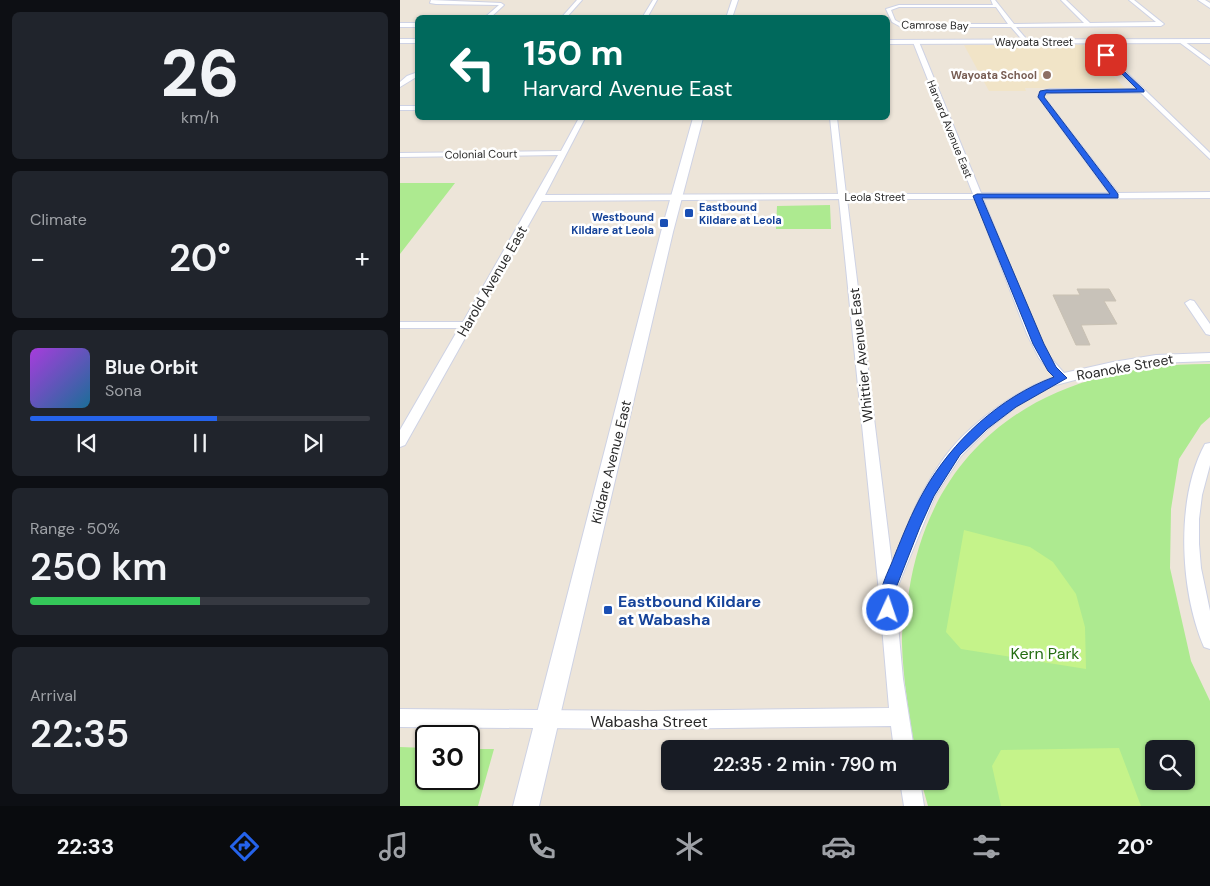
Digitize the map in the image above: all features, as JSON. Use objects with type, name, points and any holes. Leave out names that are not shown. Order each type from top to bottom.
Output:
[{"type":"street","points":[[433,0],[432,2],[436,3],[502,5],[490,15]]},
{"type":"street","points":[[567,15],[580,0]]},
{"type":"street","points":[[646,15],[655,0]]},
{"type":"street","points":[[730,15],[735,0]]},
{"type":"street","points":[[992,0],[1026,42]]},
{"type":"street","points":[[1063,0],[1089,25]]},
{"type":"street","points":[[1012,25],[1161,24],[1131,0]]},
{"type":"street","points":[[1201,0],[1210,6]]},
{"type":"street","name":"Camrose Bay","points":[[890,15],[888,9],[892,6],[997,6]]},
{"type":"street","name":"Camrose Bay","points":[[890,16],[892,22],[900,26],[1012,25]]},
{"type":"street","points":[[400,24],[415,25]]},
{"type":"street","points":[[400,41],[415,41]]},
{"type":"street","points":[[1092,41],[1210,157]]},
{"type":"street","points":[[1181,41],[1210,63]]},
{"type":"street","name":"Wayoata Street","points":[[890,42],[1210,41]]},
{"type":"street","name":"Harvard Avenue East","points":[[916,42],[1038,344],[1052,369],[1062,378]]},
{"type":"street","points":[[400,85],[409,77],[415,75]]},
{"type":"street","points":[[1116,196],[1041,97],[1041,94],[1050,91],[1142,91]]},
{"type":"street","points":[[400,108],[415,108]]},
{"type":"street","name":"Kildare Avenue East","points":[[526,806],[676,197],[697,120]]},
{"type":"street","name":"Whittier Avenue East","points":[[834,120],[887,593]]},
{"type":"street","name":"Harold Avenue East","points":[[400,442],[539,198],[576,123]]},
{"type":"street","name":"Colonial Court","points":[[400,155],[562,153]]},
{"type":"street","name":"Leola Street","points":[[539,198],[1210,195]]},
{"type":"street","points":[[1190,303],[1210,332]]},
{"type":"street","points":[[400,326],[467,325]]},
{"type":"street","name":"Roanoke Street","points":[[902,740],[898,717],[887,593],[929,494],[956,452],[983,426],[1012,404],[1048,383],[1113,366],[1156,359],[1210,357]]},
{"type":"street","points":[[1210,448],[1200,469],[1193,505],[1191,557],[1202,614],[1210,641]]},
{"type":"street","name":"Wabasha Street","points":[[400,718],[548,721],[739,721],[898,717]]},
{"type":"street","points":[[911,790],[914,806]]},
{"type":"shaded area","name":"Wayoata School","points":[[964,45],[1083,45],[1125,88],[1025,88],[1026,91],[989,91]]},
{"type":"green space","points":[[400,183],[455,183],[400,254]]},
{"type":"green space","points":[[830,205],[831,229],[776,229],[777,206]]},
{"type":"green space","name":"Kern Park","points":[[1210,364],[1210,417],[1201,425],[1179,459],[1171,509],[1170,568],[1191,661],[1210,701],[1210,806],[928,806],[924,790],[949,790],[949,740],[914,740],[905,683],[902,638],[909,591],[923,536],[945,488],[975,449],[1012,418],[1055,393],[1102,377],[1154,367]]},
{"type":"green space","points":[[964,530],[1030,547],[1053,562],[1076,594],[1085,627],[1086,669],[961,649],[946,632]]},
{"type":"green space","points":[[400,747],[415,748],[415,790],[480,790],[480,749],[494,749],[478,806],[400,806]]},
{"type":"green space","points":[[1119,748],[1141,806],[1001,806],[992,766],[1001,750]]},
{"type":"building","points":[[1077,289],[1109,289],[1116,301],[1104,301],[1117,324],[1081,325],[1090,345],[1076,345],[1053,295],[1080,295]]},
{"type":"place","name":"Wayoata School","points":[[1047,75]]},
{"type":"place","name":"Eastbound Kildare at Leola","points":[[689,213]]},
{"type":"place","name":"Westbound Kildare at Leola","points":[[664,223]]},
{"type":"place","name":"Eastbound Kildare at Wabasha","points":[[608,610]]},
{"type":"route","points":[[888,610],[887,593],[914,527],[929,494],[956,452],[983,426],[1012,404],[1048,383],[1062,378],[1052,369],[1038,344],[977,196],[1116,196],[1041,97],[1042,93],[1046,92],[1142,91],[1106,55]]}]
